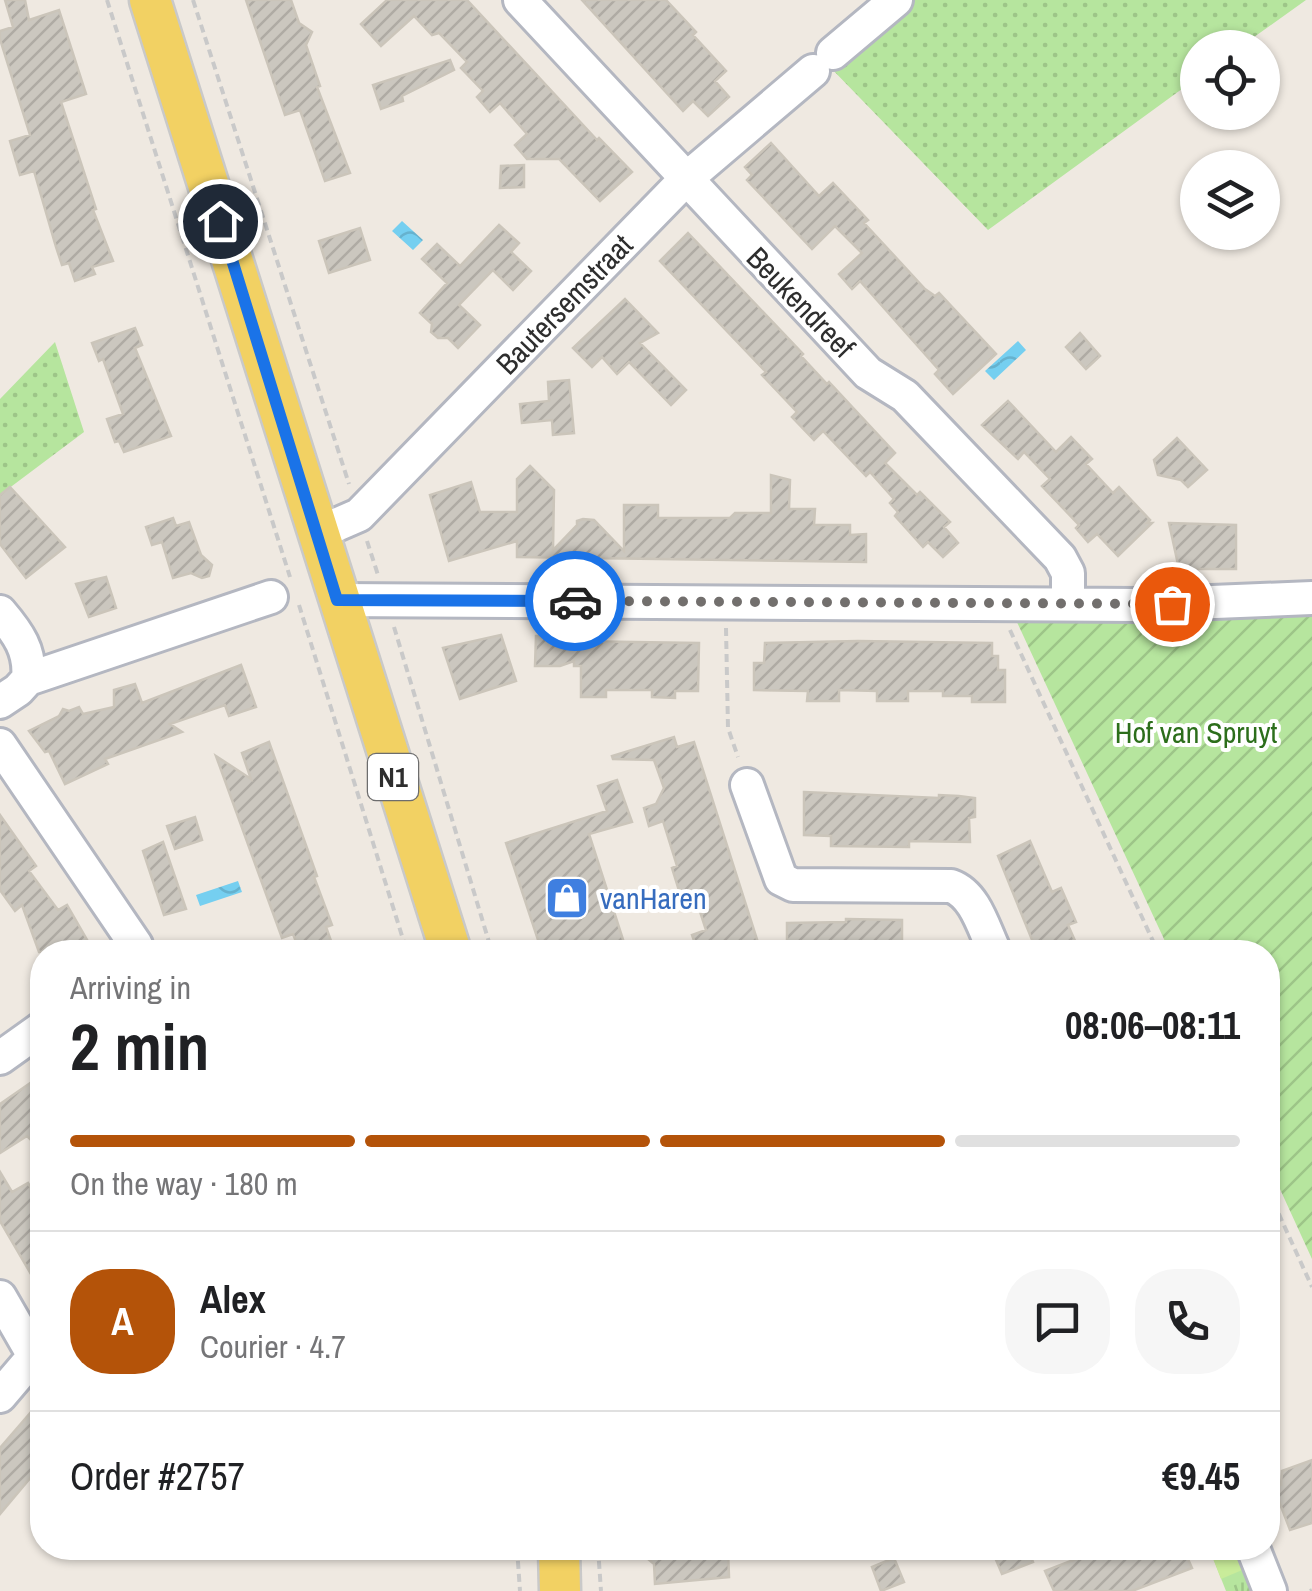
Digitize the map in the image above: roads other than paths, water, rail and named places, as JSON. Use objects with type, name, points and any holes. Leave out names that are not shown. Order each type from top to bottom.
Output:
[{"type":"main road","name":"N1","points":[[150,0],[447,940]]},
{"type":"main road","points":[[560,1560],[560,1591]]},
{"type":"street","name":"Beukendreef","points":[[520,0],[868,373],[906,396],[1060,558],[1068,574],[1068,604]]},
{"type":"street","name":"Bautersemstraat","points":[[318,537],[359,515],[686,179],[896,0]]},
{"type":"street","points":[[0,702],[28,679],[285,589]]},
{"type":"street","points":[[337,600],[1139,605],[1312,598]]},
{"type":"street","points":[[0,612],[25,648],[30,662],[28,679]]},
{"type":"street","points":[[0,745],[133,940]]},
{"type":"street","points":[[747,785],[781,879],[793,884],[951,886],[973,905],[989,940]]},
{"type":"street","points":[[0,1058],[30,1037]]},
{"type":"street","points":[[0,1297],[30,1347]]},
{"type":"street","points":[[0,1396],[30,1368]]},
{"type":"street","points":[[1258,1560],[1270,1591]]},
{"type":"water","points":[[402,221],[423,240],[413,250],[392,231]]},
{"type":"water","points":[[1018,341],[1026,350],[994,380],[985,371]]},
{"type":"water","points":[[238,881],[242,892],[200,906],[196,895]]},
{"type":"place","name":"vanHaren","points":[[567,898]]},
{"type":"park label","name":"Hof van Spruyt","points":[[1196,732]]}]
